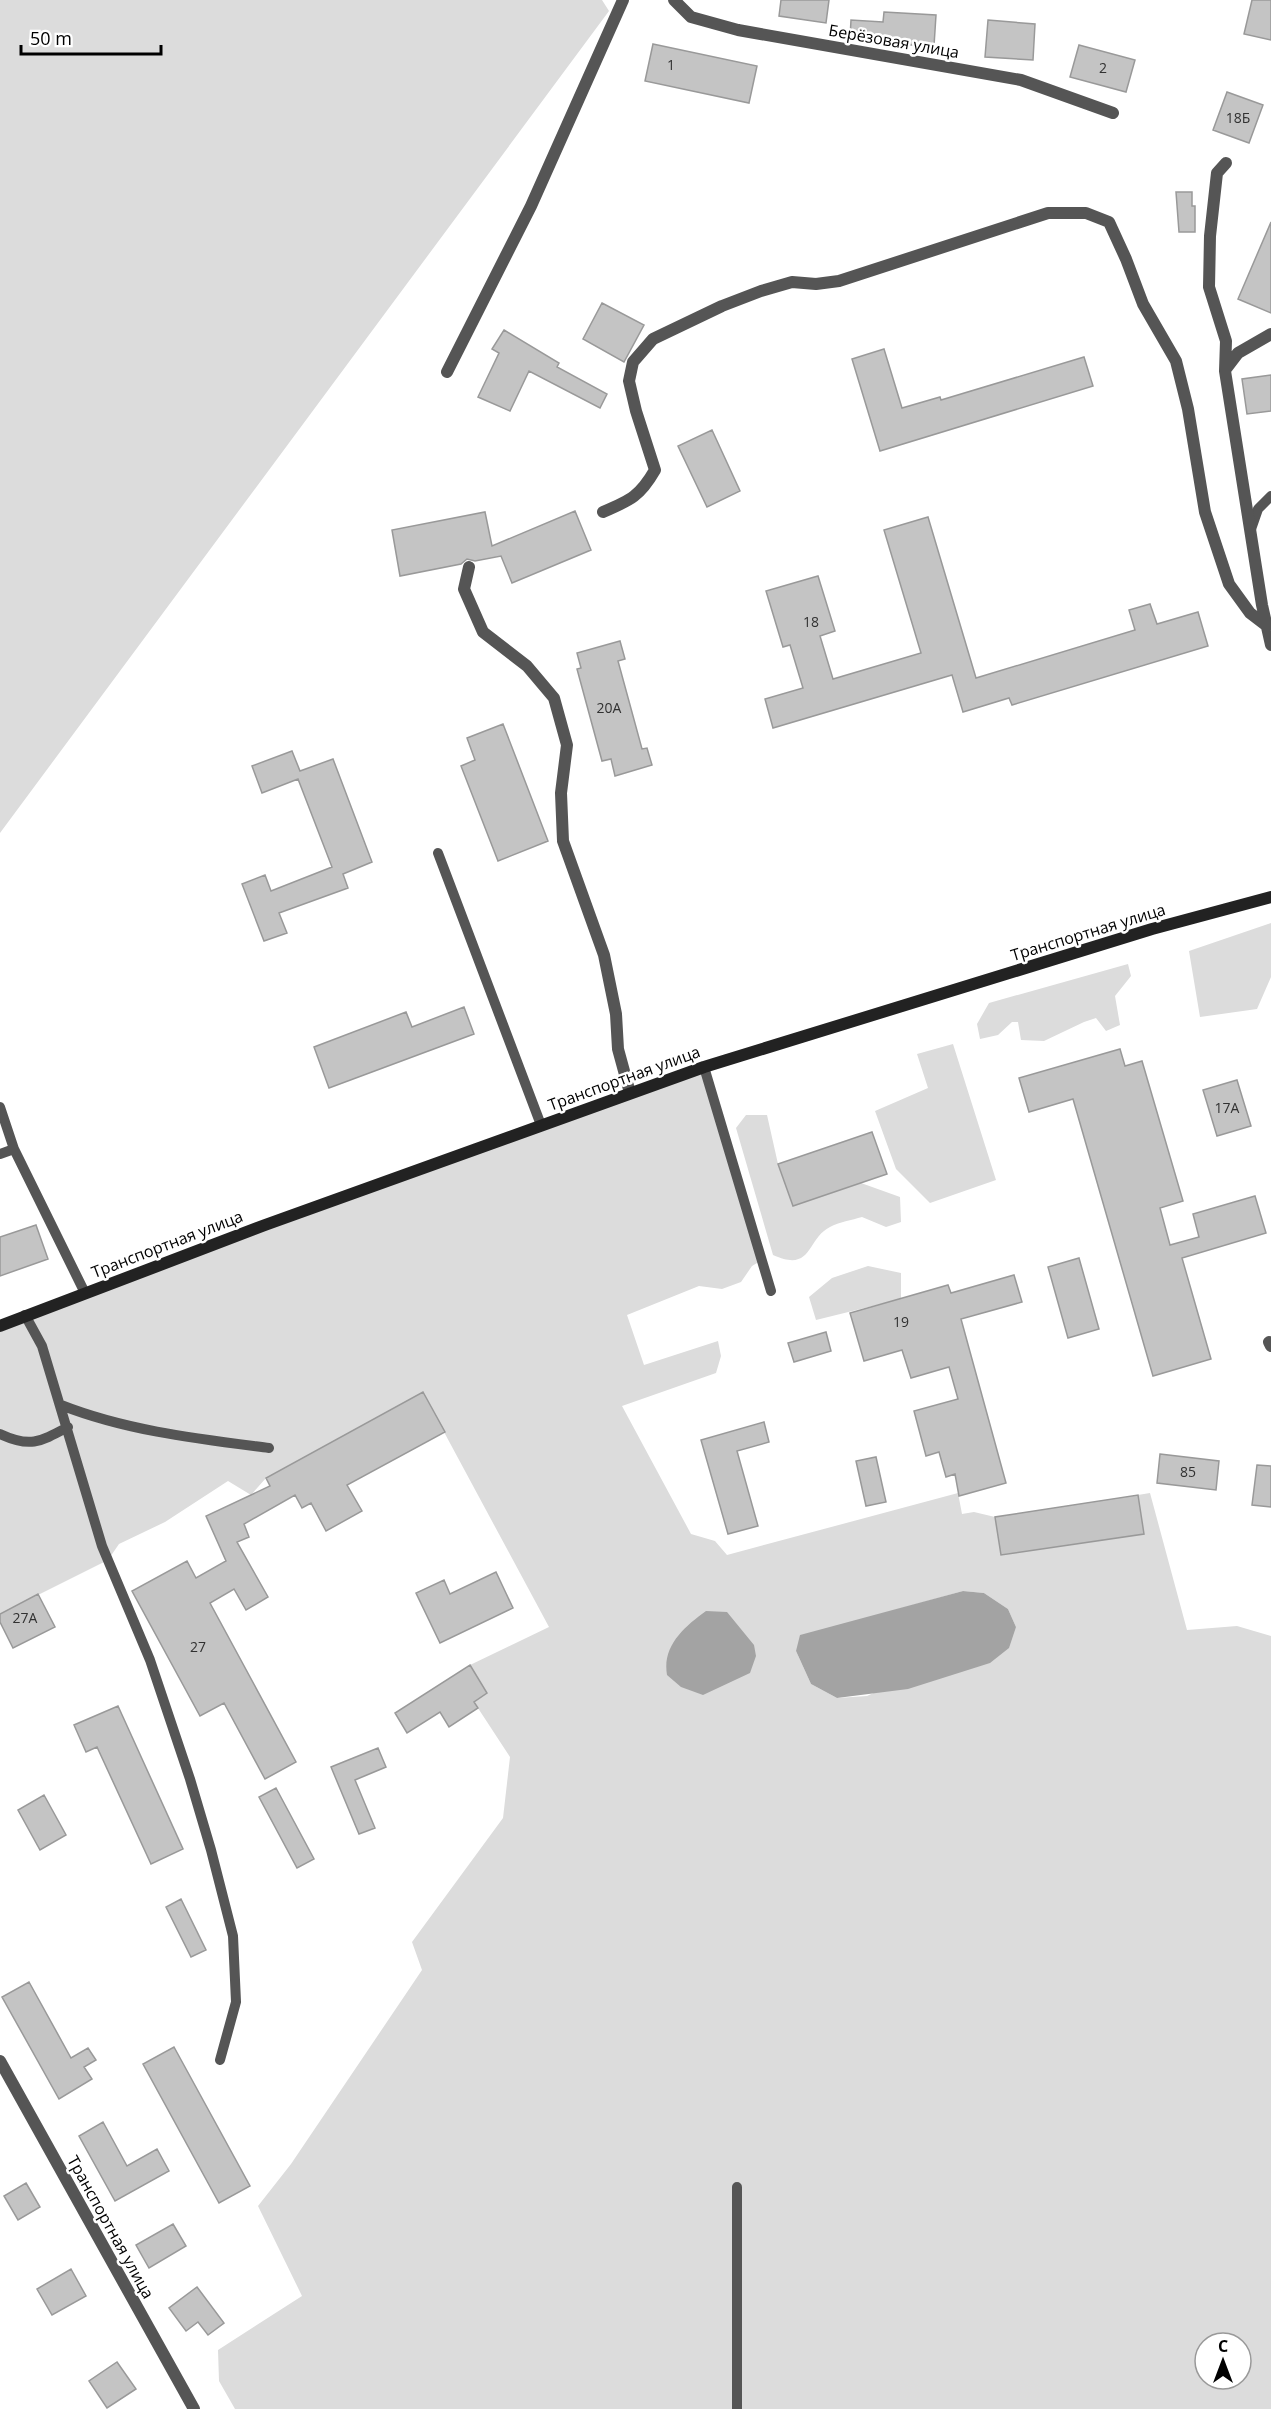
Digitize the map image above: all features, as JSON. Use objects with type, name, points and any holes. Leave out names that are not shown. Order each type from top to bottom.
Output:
[{"type":"main road","name":"Транспортная улица","points":[[0,1326],[265,1225],[704,1067],[1152,929],[1271,897]]},
{"type":"street","points":[[447,372],[531,206],[623,0]]},
{"type":"street","name":"Берёзовая улица","points":[[674,0],[691,17],[738,30],[1021,80],[1113,113]]},
{"type":"street","points":[[1226,163],[1218,173],[1210,236],[1209,287],[1226,341],[1225,371],[1250,532],[1271,645]]},
{"type":"street","points":[[603,512],[622,504],[644,490],[655,470],[629,381],[633,362],[653,339],[722,306],[792,282],[816,284],[839,281],[1048,213],[1086,213],[1109,222],[1143,304],[1176,361],[1188,409],[1205,512],[1229,584],[1250,613],[1267,626]]},
{"type":"street","points":[[1225,371],[1238,353],[1271,334]]},
{"type":"street","points":[[469,567],[464,589],[483,632],[526,666],[554,698],[567,745],[561,793],[563,841],[604,955],[616,1014],[618,1048],[630,1094]]},
{"type":"street","name":"Транспортная улица","points":[[0,2061],[194,2409]]},
{"type":"lane","points":[[1250,532],[1258,509],[1271,496]]},
{"type":"lane","points":[[438,853],[542,1125]]},
{"type":"lane","points":[[704,1067],[771,1291]]},
{"type":"lane","points":[[0,1107],[14,1149],[85,1293]]},
{"type":"lane","points":[[0,1154],[14,1149]]},
{"type":"lane","points":[[25,1315],[42,1346],[102,1546],[150,1660],[190,1779],[233,1936],[236,2002],[220,2060]]},
{"type":"lane","points":[[61,1405],[104,1420],[194,1438],[269,1448]]},
{"type":"lane","points":[[0,1434],[26,1444],[37,1442],[68,1427]]},
{"type":"lane","points":[[737,2187],[737,2409]]},
{"type":"shaded area","points":[[0,0],[602,0],[609,11],[0,833]]},
{"type":"shaded area","points":[[1271,923],[1271,977],[1257,1009],[1200,1017],[1189,951]]},
{"type":"shaded area","points":[[1128,964],[1131,976],[1115,996],[1120,1025],[1106,1031],[1096,1018],[1044,1041],[1021,1040],[1018,1022],[1012,1022],[998,1035],[980,1039],[977,1024],[989,1003]]},
{"type":"shaded area","points":[[953,1044],[996,1180],[930,1203],[896,1169],[875,1111],[928,1088],[917,1054]]},
{"type":"shaded area","points":[[704,1067],[762,1260],[752,1266],[741,1282],[722,1289],[699,1286],[627,1315],[644,1365],[718,1341],[721,1356],[716,1373],[622,1406],[691,1534],[715,1541],[727,1555],[958,1493],[962,1514],[974,1512],[995,1517],[1001,1555],[1144,1534],[1138,1495],[1150,1493],[1187,1630],[1237,1626],[1271,1636],[1271,2409],[235,2409],[219,2381],[218,2350],[302,2296],[258,2206],[291,2164],[422,1970],[412,1942],[503,1818],[510,1757],[474,1702],[487,1693],[470,1665],[549,1627],[423,1393],[266,1478],[251,1495],[228,1481],[165,1522],[119,1544],[108,1560],[0,1614],[0,1326]],"holes":[[[963,1591],[984,1593],[1008,1609],[1016,1627],[867,1696],[837,1698],[811,1684],[796,1651],[852,1622]]]},
{"type":"shaded area","points":[[746,1115],[767,1115],[778,1164],[793,1206],[861,1183],[900,1197],[901,1222],[886,1227],[862,1217],[841,1222],[822,1232],[802,1257],[795,1260],[773,1255],[736,1128]]},
{"type":"shaded area","points":[[868,1266],[901,1273],[901,1299],[816,1320],[809,1297],[832,1278]]},
{"type":"shaded area","points":[[963,1591],[984,1593],[1008,1609],[1016,1627],[1009,1648],[990,1663],[908,1689],[837,1698],[811,1684],[796,1651],[800,1635]]},
{"type":"shaded area","points":[[706,1611],[727,1612],[754,1645],[756,1656],[750,1673],[703,1695],[681,1687],[667,1675],[666,1665],[671,1646],[676,1638]]},
{"type":"building","points":[[781,0],[829,0],[826,23],[779,16]]},
{"type":"building","points":[[1252,0],[1271,0],[1271,40],[1244,34]]},
{"type":"building","points":[[884,12],[936,15],[934,46],[890,44],[890,41],[850,38],[851,20],[883,22]]},
{"type":"building","points":[[988,20],[1035,24],[1033,60],[985,57]]},
{"type":"building","points":[[653,44],[757,66],[749,103],[645,81]]},
{"type":"building","points":[[1079,45],[1135,60],[1126,92],[1070,77]]},
{"type":"building","points":[[1227,92],[1263,105],[1249,143],[1213,130]]},
{"type":"building","points":[[1176,192],[1192,192],[1192,206],[1195,206],[1195,232],[1179,232]]},
{"type":"building","points":[[1271,222],[1271,313],[1238,299]]},
{"type":"building","points":[[602,303],[644,325],[624,362],[583,339]]},
{"type":"building","points":[[504,330],[559,363],[557,367],[607,394],[600,408],[529,371],[510,411],[478,397],[499,353],[492,349]]},
{"type":"building","points":[[884,349],[902,408],[940,397],[941,400],[1084,357],[1093,386],[880,451],[852,359]]},
{"type":"building","points":[[1271,375],[1271,411],[1247,414],[1242,379]]},
{"type":"building","points":[[712,430],[740,491],[707,507],[678,446]]},
{"type":"building","points":[[575,511],[591,550],[512,583],[501,556],[475,561],[467,559],[461,564],[400,576],[392,530],[485,512],[492,546]]},
{"type":"building","points":[[928,517],[976,678],[1135,630],[1129,610],[1150,604],[1157,624],[1198,612],[1208,646],[1012,705],[1009,698],[963,712],[952,675],[773,728],[765,699],[803,688],[790,645],[783,647],[766,591],[818,576],[835,631],[820,636],[833,679],[921,653],[884,530]]},
{"type":"building","points":[[620,641],[625,659],[618,661],[642,749],[647,748],[652,765],[615,776],[611,759],[602,761],[577,669],[581,668],[577,653]]},
{"type":"building","points":[[503,724],[548,841],[498,861],[461,766],[475,760],[467,738]]},
{"type":"building","points":[[292,751],[300,771],[333,759],[372,862],[343,874],[348,888],[279,913],[287,933],[264,941],[242,884],[265,875],[271,891],[332,867],[298,779],[262,793],[252,766]]},
{"type":"building","points":[[464,1007],[474,1034],[329,1088],[314,1047],[406,1012],[412,1027]]},
{"type":"building","points":[[1120,1049],[1125,1066],[1142,1061],[1183,1201],[1160,1208],[1170,1245],[1199,1237],[1193,1214],[1255,1196],[1266,1233],[1182,1258],[1211,1359],[1153,1376],[1073,1099],[1029,1112],[1019,1078]]},
{"type":"building","points":[[1237,1080],[1251,1126],[1217,1136],[1203,1090]]},
{"type":"building","points":[[872,1132],[887,1174],[793,1206],[778,1164]]},
{"type":"building","points":[[36,1225],[48,1259],[0,1276],[0,1237]]},
{"type":"building","points":[[1079,1258],[1099,1329],[1068,1338],[1048,1267]]},
{"type":"building","points":[[1014,1275],[1022,1302],[961,1319],[1006,1483],[959,1496],[955,1474],[946,1477],[939,1452],[926,1456],[914,1411],[958,1399],[949,1367],[911,1378],[902,1350],[864,1361],[850,1313],[948,1285],[951,1293]]},
{"type":"building","points":[[826,1332],[831,1351],[794,1362],[788,1343]]},
{"type":"building","points":[[423,1392],[445,1432],[347,1485],[362,1511],[326,1531],[311,1503],[302,1508],[295,1495],[244,1524],[249,1537],[237,1542],[268,1597],[246,1610],[234,1589],[210,1603],[296,1762],[265,1779],[224,1703],[200,1716],[132,1591],[187,1561],[196,1578],[226,1561],[206,1516],[270,1486],[266,1478]]},
{"type":"building","points":[[764,1422],[769,1442],[737,1451],[758,1526],[728,1534],[701,1440]]},
{"type":"building","points":[[1160,1454],[1219,1461],[1216,1490],[1157,1483]]},
{"type":"building","points":[[876,1457],[886,1502],[866,1506],[856,1461]]},
{"type":"building","points":[[1257,1465],[1271,1466],[1271,1507],[1252,1505]]},
{"type":"building","points":[[1138,1495],[1144,1534],[1001,1555],[995,1517]]},
{"type":"building","points":[[496,1572],[513,1608],[440,1643],[416,1593],[444,1580],[450,1594]]},
{"type":"building","points":[[38,1594],[55,1627],[13,1648],[0,1622],[0,1614]]},
{"type":"building","points":[[470,1665],[487,1693],[474,1702],[478,1708],[449,1727],[440,1712],[407,1733],[395,1713]]},
{"type":"building","points":[[118,1706],[183,1849],[151,1864],[97,1747],[86,1752],[74,1725]]},
{"type":"building","points":[[378,1748],[386,1767],[355,1780],[375,1828],[359,1834],[331,1767]]},
{"type":"building","points":[[276,1788],[314,1859],[297,1868],[259,1797]]},
{"type":"building","points":[[44,1795],[66,1835],[40,1850],[18,1810]]},
{"type":"building","points":[[181,1899],[206,1950],[191,1957],[166,1907]]},
{"type":"building","points":[[29,1982],[71,2058],[88,2048],[96,2060],[84,2067],[92,2079],[59,2099],[2,1997]]},
{"type":"building","points":[[174,2047],[250,2186],[219,2203],[143,2064]]},
{"type":"building","points":[[103,2122],[127,2166],[157,2149],[169,2171],[115,2201],[79,2136]]},
{"type":"building","points":[[26,2183],[40,2207],[18,2220],[4,2196]]},
{"type":"building","points":[[173,2224],[186,2246],[149,2268],[136,2245]]},
{"type":"building","points":[[71,2269],[86,2296],[52,2315],[37,2289]]},
{"type":"building","points":[[197,2287],[224,2323],[208,2335],[198,2322],[186,2331],[169,2308]]},
{"type":"building","points":[[117,2362],[136,2389],[107,2408],[89,2381]]}]
